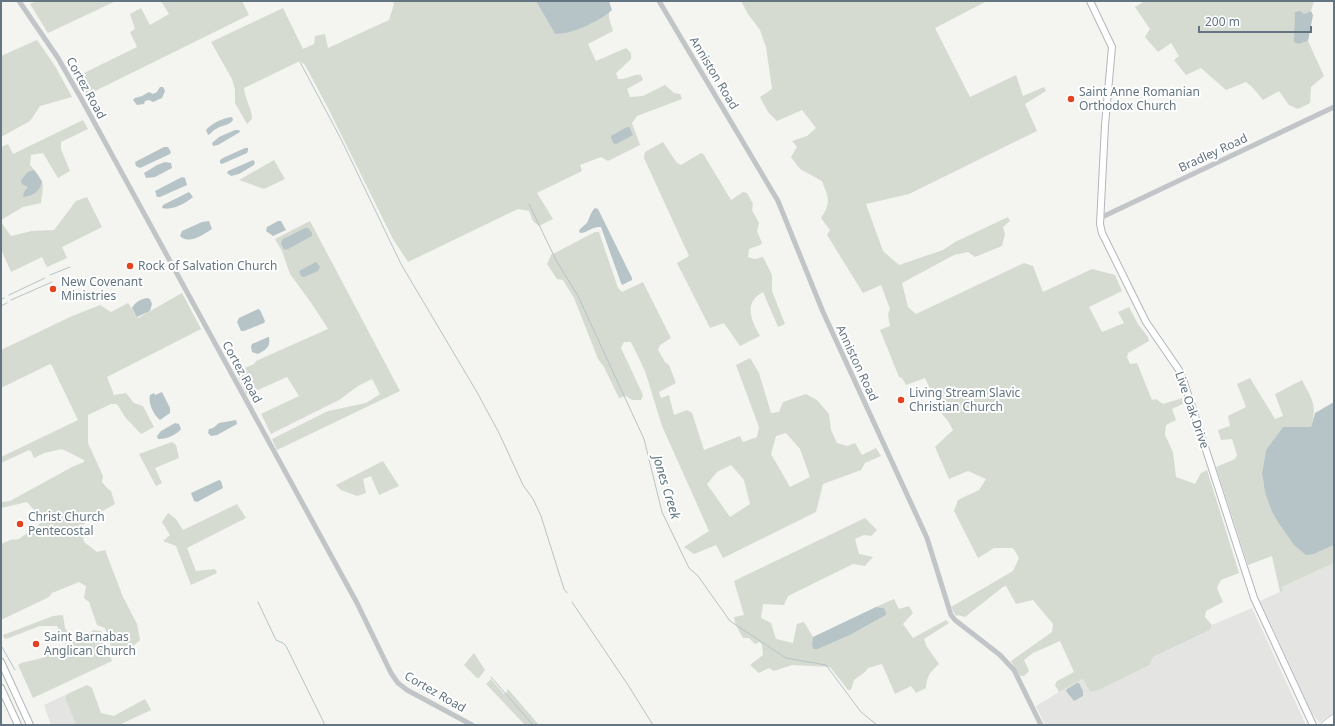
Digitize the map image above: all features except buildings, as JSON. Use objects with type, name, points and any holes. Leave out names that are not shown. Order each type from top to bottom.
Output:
[{"type":"highway","points":[[1325,725],[1334,718]]},
{"type":"main road","name":"Live Oak Drive","points":[[1090,1],[1112,47],[1105,125],[1100,218],[1102,233],[1134,299],[1150,328],[1179,370],[1183,379],[1254,598],[1313,725]]},
{"type":"main road","points":[[1,662],[30,725]]},
{"type":"main road","points":[[1,688],[18,725]]},
{"type":"street","name":"Cortez Road","points":[[19,1],[58,58],[82,100],[357,603],[395,680],[407,690],[472,725]]},
{"type":"street","name":"Anniston Road","points":[[659,1],[778,201],[823,311],[927,538],[951,615],[955,620],[1000,655],[1014,670],[1040,725]]},
{"type":"street","name":"Bradley Road","points":[[1100,218],[1334,107]]},
{"type":"shaded area","points":[[37,1],[116,1],[48,33],[30,4]]},
{"type":"shaded area","points":[[161,1],[242,1],[249,15],[87,95],[84,93],[76,77],[137,47],[130,32],[135,29],[130,14],[141,8],[150,25],[169,14]]},
{"type":"shaded area","points":[[393,1],[536,1],[555,34],[593,22],[609,12],[609,18],[613,31],[588,44],[596,61],[626,48],[631,53],[631,59],[616,73],[618,79],[641,75],[643,80],[627,89],[630,97],[643,96],[665,85],[674,93],[680,94],[682,99],[637,116],[632,123],[640,145],[608,161],[601,157],[580,165],[582,171],[537,193],[553,219],[539,226],[533,221],[529,211],[518,209],[408,262],[393,239],[305,65],[300,61],[244,88],[252,115],[252,119],[247,124],[235,103],[235,90],[232,79],[211,42],[283,8],[303,49],[314,44],[315,36],[325,34],[328,48],[389,20],[394,4]]},
{"type":"shaded area","points":[[536,1],[609,1],[612,10],[600,19],[577,30],[555,34]]},
{"type":"shaded area","points":[[741,1],[987,1],[935,28],[970,97],[1016,75],[1023,96],[1044,87],[1046,91],[1025,104],[1037,131],[909,194],[866,204],[883,251],[899,265],[943,250],[955,242],[1008,217],[1010,221],[1003,227],[1005,234],[1002,246],[975,257],[968,252],[954,255],[902,283],[908,307],[916,314],[1024,263],[1033,266],[1043,292],[1092,269],[1115,275],[1122,291],[1089,307],[1102,332],[1124,323],[1118,312],[1129,307],[1149,341],[1128,353],[1127,357],[1130,364],[1137,363],[1152,400],[1156,399],[1163,404],[1183,398],[1185,403],[1172,409],[1176,420],[1166,425],[1165,435],[1173,452],[1176,477],[1195,484],[1201,473],[1207,470],[1239,573],[1221,580],[1217,588],[1223,602],[1206,611],[1205,617],[1212,625],[1210,630],[1153,657],[1150,665],[1099,690],[1090,692],[1083,679],[1059,692],[1055,685],[1057,681],[1074,672],[1060,641],[1033,653],[1024,660],[1029,671],[1024,676],[1020,676],[1011,661],[1052,632],[1053,624],[1033,600],[1016,604],[1006,586],[965,617],[958,615],[956,616],[951,607],[1013,571],[1019,558],[1013,548],[994,548],[978,558],[954,511],[958,500],[979,490],[986,479],[968,471],[949,479],[935,447],[953,430],[942,414],[925,378],[906,385],[902,378],[899,377],[880,330],[890,326],[888,314],[890,309],[881,285],[863,293],[827,235],[830,230],[821,218],[827,208],[828,203],[826,191],[822,181],[800,169],[791,157],[797,147],[792,141],[807,136],[816,128],[802,110],[777,121],[768,112],[760,97],[772,89],[766,47],[760,30],[748,14]]},
{"type":"shaded area","points":[[1145,1],[1314,1],[1311,11],[1304,14],[1299,44],[1308,41],[1324,76],[1311,87],[1310,103],[1298,109],[1289,105],[1279,91],[1263,100],[1246,82],[1226,90],[1201,68],[1186,75],[1174,60],[1179,56],[1171,43],[1158,52],[1145,37],[1150,29],[1135,7]]},
{"type":"shaded area","points":[[1300,11],[1304,14],[1311,11],[1313,15],[1308,41],[1299,44],[1294,42],[1295,12]]},
{"type":"shaded area","points":[[37,40],[55,66],[72,97],[40,106],[30,121],[1,137],[1,56]]},
{"type":"shaded area","points":[[160,87],[163,87],[165,91],[162,98],[153,102],[149,100],[145,101],[144,104],[137,105],[133,100],[149,92],[153,94],[157,92]]},
{"type":"shaded area","points":[[232,117],[233,120],[231,122],[214,130],[208,135],[206,130],[211,125]]},
{"type":"shaded area","points":[[83,120],[88,129],[61,142],[61,149],[70,171],[58,178],[43,153],[31,155],[30,165],[41,179],[43,186],[41,203],[23,207],[1,220],[1,147],[8,144],[13,154]]},
{"type":"shaded area","points":[[629,127],[633,135],[616,144],[613,143],[611,136]]},
{"type":"shaded area","points":[[235,130],[239,130],[240,132],[218,145],[213,146],[212,143],[219,137]]},
{"type":"shaded area","points":[[663,142],[677,163],[681,165],[701,153],[704,155],[731,200],[743,192],[747,193],[753,204],[752,210],[759,223],[757,231],[762,243],[749,249],[748,257],[755,259],[763,257],[772,275],[772,291],[785,324],[778,327],[763,292],[753,301],[751,307],[752,318],[760,336],[740,346],[724,323],[710,328],[677,263],[689,256],[644,158],[645,152]]},
{"type":"shaded area","points":[[164,147],[168,147],[171,152],[170,154],[140,168],[136,166],[135,162]]},
{"type":"shaded area","points":[[248,148],[247,153],[222,164],[220,163],[220,160],[223,158]]},
{"type":"shaded area","points":[[253,160],[255,162],[254,165],[239,174],[231,176],[227,173],[228,171]]},
{"type":"shaded area","points":[[274,160],[285,179],[264,189],[239,180]]},
{"type":"shaded area","points":[[165,162],[171,163],[172,168],[155,177],[146,178],[144,173]]},
{"type":"shaded area","points":[[34,170],[42,182],[41,185],[35,193],[30,196],[23,197],[24,192],[28,187],[22,184],[21,180],[28,172]]},
{"type":"shaded area","points":[[182,177],[185,178],[187,185],[157,197],[155,191]]},
{"type":"shaded area","points":[[189,192],[193,197],[187,202],[179,206],[166,209],[162,208],[163,205]]},
{"type":"shaded area","points":[[87,197],[102,227],[62,247],[67,258],[47,267],[42,257],[11,272],[1,249],[1,222],[11,236],[32,231],[54,230],[76,201]]},
{"type":"shaded area","points":[[595,208],[598,209],[632,278],[632,280],[622,285],[601,227],[583,233],[580,233],[579,231],[587,222]]},
{"type":"shaded area","points":[[209,221],[212,229],[200,236],[188,240],[180,236],[182,231],[202,222]]},
{"type":"shaded area","points":[[281,221],[286,230],[273,236],[266,231],[267,227]]},
{"type":"shaded area","points":[[310,221],[400,391],[277,450],[272,439],[328,411],[366,403],[380,394],[372,379],[358,386],[339,400],[271,434],[261,414],[299,396],[287,377],[247,395],[235,372],[328,329],[290,274],[282,251],[275,239]]},
{"type":"shaded area","points":[[305,228],[308,228],[312,233],[312,236],[286,250],[283,248],[281,243],[283,239]]},
{"type":"shaded area","points":[[595,232],[599,232],[618,288],[622,292],[643,282],[671,338],[660,345],[658,350],[665,362],[669,365],[676,383],[659,392],[661,398],[669,395],[674,415],[687,410],[692,413],[704,450],[740,436],[743,442],[757,437],[759,427],[736,365],[750,358],[759,373],[771,413],[779,412],[783,402],[806,394],[817,400],[829,414],[831,430],[837,443],[847,446],[855,443],[862,455],[876,448],[881,456],[865,463],[861,470],[823,484],[816,512],[723,558],[716,545],[694,554],[684,547],[709,531],[662,426],[645,371],[631,342],[624,342],[621,348],[643,395],[641,400],[632,400],[626,396],[619,398],[604,367],[598,359],[574,298],[563,280],[557,279],[547,264],[551,255]],"holes":[[[786,433],[800,449],[810,477],[790,487],[771,454],[776,436]],[[731,465],[744,480],[750,504],[730,517],[707,484],[717,472]]]},
{"type":"shaded area","points":[[316,262],[320,267],[318,271],[304,277],[301,276],[299,271]]},
{"type":"shaded area","points":[[182,293],[201,329],[107,377],[114,395],[126,393],[134,403],[143,406],[154,427],[141,434],[125,417],[117,404],[111,404],[88,415],[88,443],[103,476],[102,482],[111,491],[115,504],[88,519],[81,528],[84,542],[97,552],[105,550],[123,597],[137,624],[140,640],[131,648],[114,656],[105,628],[97,625],[89,602],[84,598],[86,586],[79,582],[52,593],[49,597],[1,620],[1,544],[10,540],[19,539],[30,531],[29,527],[32,525],[38,526],[41,522],[35,511],[27,502],[1,508],[1,502],[10,501],[84,462],[84,460],[62,449],[44,453],[34,458],[29,450],[1,463],[1,457],[78,420],[50,364],[1,388],[1,350],[70,317],[100,305],[111,312],[128,303],[138,318]]},
{"type":"shaded area","points":[[147,298],[150,299],[152,304],[150,311],[137,317],[132,308],[138,301]]},
{"type":"shaded area","points":[[258,309],[260,310],[265,321],[264,323],[241,331],[237,322],[239,318]]},
{"type":"shaded area","points":[[268,337],[269,343],[265,350],[258,354],[252,352],[252,344]]},
{"type":"shaded area","points":[[1250,378],[1275,419],[1283,416],[1275,394],[1302,380],[1309,393],[1314,407],[1311,427],[1283,427],[1266,450],[1262,473],[1265,493],[1272,512],[1314,554],[1334,545],[1334,563],[1282,587],[1283,591],[1280,592],[1272,556],[1248,565],[1216,467],[1235,459],[1237,455],[1232,439],[1221,440],[1218,430],[1230,426],[1228,416],[1246,407],[1237,384]]},
{"type":"shaded area","points":[[162,392],[170,408],[170,413],[160,420],[155,415],[152,408],[150,395],[154,393],[155,395]]},
{"type":"shaded area","points":[[1334,402],[1334,545],[1314,554],[1306,555],[1294,545],[1272,512],[1265,493],[1262,473],[1266,450],[1283,427],[1311,427],[1315,413]]},
{"type":"shaded area","points":[[236,420],[237,424],[217,435],[211,436],[208,433],[209,429],[213,428],[219,423]]},
{"type":"shaded area","points":[[175,423],[179,424],[181,429],[179,431],[168,438],[158,439],[157,436],[161,431]]},
{"type":"shaded area","points":[[172,442],[176,445],[179,458],[155,468],[162,483],[156,486],[139,454]]},
{"type":"shaded area","points":[[383,461],[399,486],[379,495],[371,476],[363,479],[366,493],[357,496],[341,490],[336,485]]},
{"type":"shaded area","points":[[219,480],[221,481],[223,488],[197,502],[194,501],[191,493]]},
{"type":"shaded area","points":[[237,504],[246,518],[187,548],[196,571],[215,569],[217,573],[191,585],[176,546],[163,541],[170,535],[162,522],[168,513],[176,519],[183,530]]},
{"type":"shaded area","points":[[865,518],[877,530],[871,536],[864,535],[855,539],[859,554],[873,557],[865,566],[853,564],[788,596],[784,605],[763,604],[761,618],[771,623],[776,639],[793,643],[797,624],[804,622],[813,637],[812,643],[818,649],[850,635],[886,615],[884,608],[876,607],[894,599],[899,609],[909,606],[913,613],[903,624],[913,638],[946,620],[949,623],[924,639],[927,647],[939,664],[930,674],[926,688],[916,693],[911,686],[895,694],[882,664],[868,668],[854,680],[851,690],[848,690],[830,667],[792,665],[774,671],[769,668],[759,673],[750,665],[763,655],[762,645],[760,642],[755,644],[749,638],[743,638],[736,625],[734,617],[744,615],[734,581]]},
{"type":"shaded area","points":[[1334,563],[1334,713],[1320,723],[1312,713],[1260,601],[1283,591],[1282,587]]},
{"type":"shaded area","points":[[876,607],[884,608],[886,615],[850,635],[818,649],[813,649],[813,637]]},
{"type":"shaded area","points":[[1252,608],[1306,725],[1045,725],[1036,706],[1059,692],[1083,679],[1090,692],[1099,690],[1150,665],[1153,657],[1210,630],[1212,625]]},
{"type":"shaded area","points":[[63,615],[65,628],[74,641],[94,630],[101,631],[112,661],[33,698],[18,665],[42,658],[65,647],[65,641],[57,626],[40,626],[6,639],[3,635],[53,616]]},
{"type":"shaded area","points":[[474,653],[485,670],[479,678],[477,678],[464,665]]},
{"type":"shaded area","points":[[491,679],[504,694],[508,689],[539,725],[525,725],[486,684]]},
{"type":"shaded area","points":[[1079,683],[1083,691],[1083,696],[1074,701],[1066,691]]},
{"type":"shaded area","points":[[87,685],[92,688],[101,713],[114,716],[145,699],[151,710],[119,725],[76,725],[65,698],[67,694]]},
{"type":"shaded area","points":[[67,694],[65,698],[76,725],[51,725],[44,705]]},
{"type":"waterway","points":[[300,62],[341,139],[401,264],[478,394],[499,433],[523,485],[533,499],[541,516],[564,589],[567,593]]},
{"type":"waterway","name":"Jones Creek","points":[[529,204],[556,260],[578,296],[644,439],[662,512],[689,568],[698,576],[730,621],[786,658],[826,665],[861,712],[877,725]]},
{"type":"waterway","points":[[50,275],[70,267]]},
{"type":"waterway","points":[[9,295],[45,278]]},
{"type":"waterway","points":[[11,300],[52,282]]},
{"type":"waterway","points":[[1,306],[7,303]]},
{"type":"waterway","points":[[258,602],[276,640],[286,646],[325,725]]},
{"type":"waterway","points":[[572,602],[653,725]]},
{"type":"waterway","points":[[2,647],[15,670]]},
{"type":"waterway","points":[[491,677],[533,725]]},
{"type":"place","name":"Saint Anne Romanian Orthodox Church","points":[[1071,99]]},
{"type":"place","name":"Rock of Salvation Church","points":[[130,266]]},
{"type":"place","name":"New Covenant Ministries","points":[[53,289]]},
{"type":"place","name":"Living Stream Slavic Christian Church","points":[[901,400]]},
{"type":"place","name":"Christ Church Pentecostal","points":[[20,524]]},
{"type":"place","name":"Saint Barnabas Anglican Church","points":[[36,644]]}]
